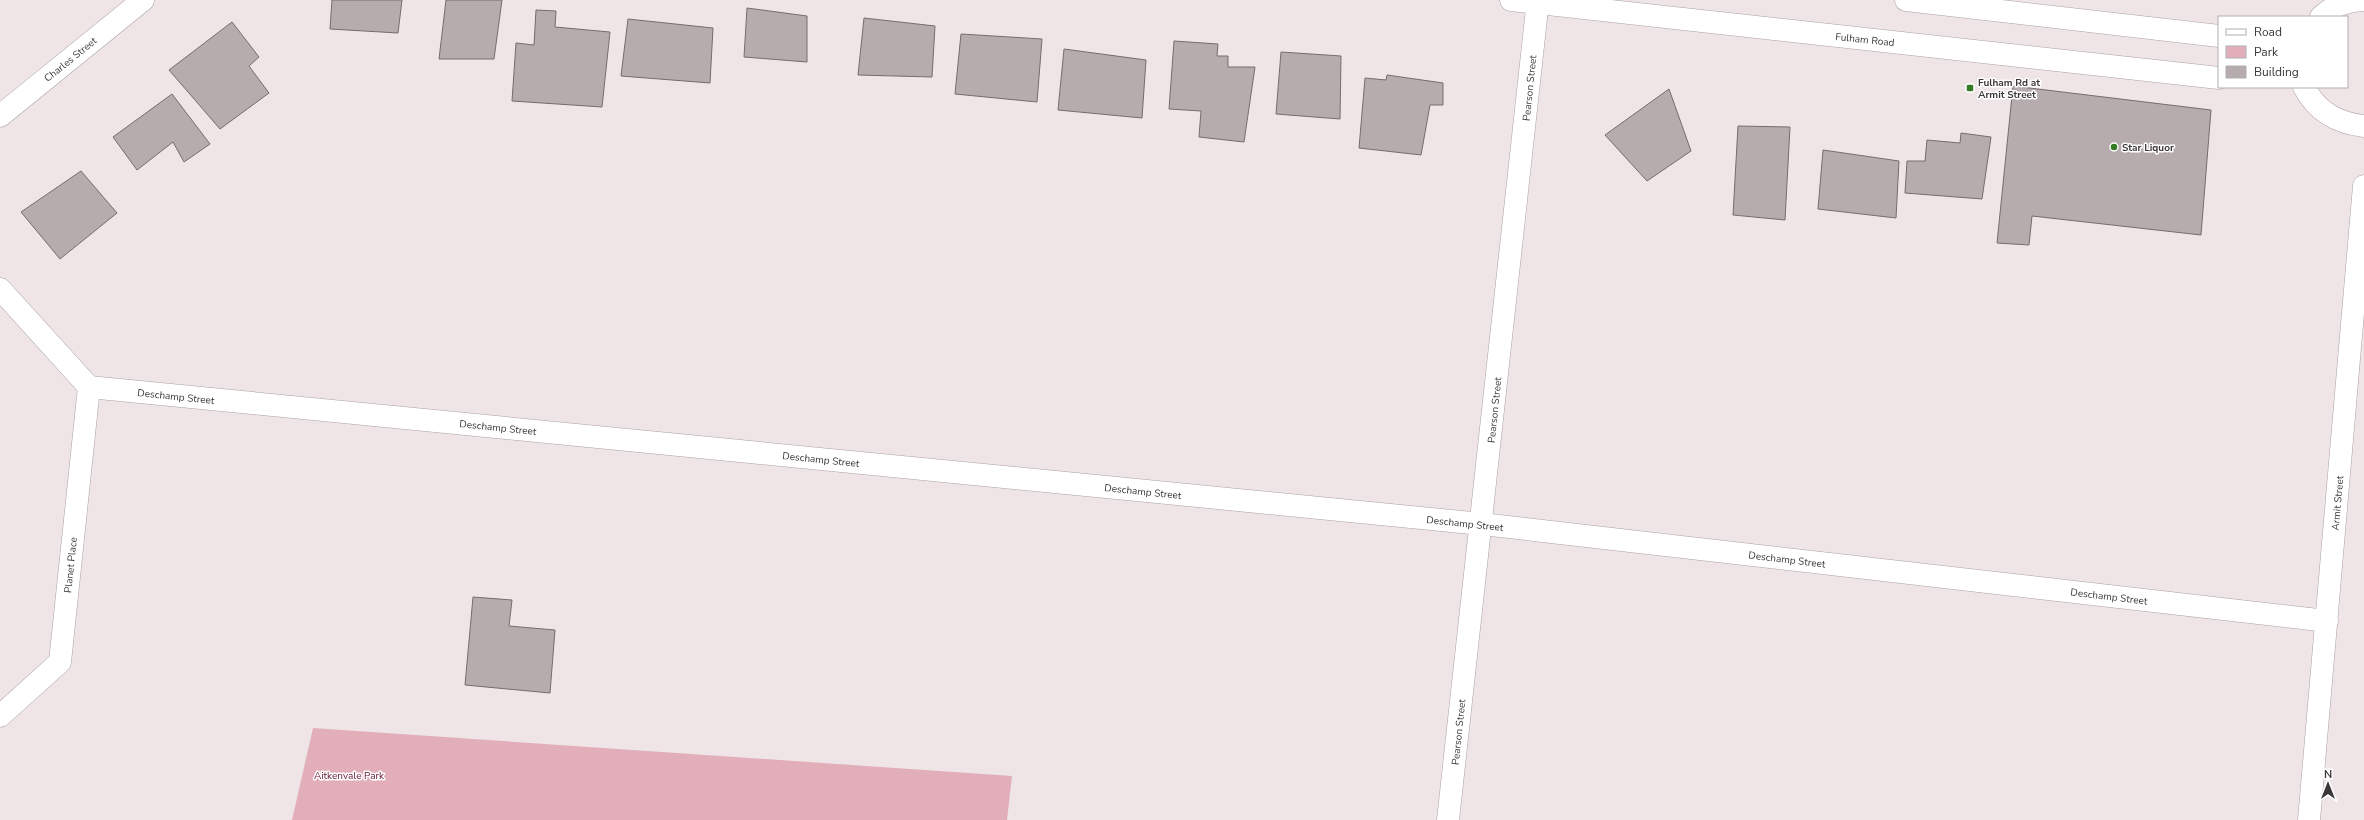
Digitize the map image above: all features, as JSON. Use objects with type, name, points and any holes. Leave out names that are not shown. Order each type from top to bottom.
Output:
[{"type":"street","name":"Fulham Road","points":[[1511,0],[1538,1],[2218,78]]},
{"type":"street","points":[[1906,0],[2218,36]]},
{"type":"street","points":[[2322,16],[2330,9],[2355,0]]},
{"type":"street","name":"Charles Street","points":[[0,116],[141,1]]},
{"type":"street","name":"Pearson Street","points":[[1448,820],[1482,524],[1538,1]]},
{"type":"street","points":[[2305,88],[2311,100],[2327,115],[2347,124],[2364,126]]},
{"type":"street","name":"Armit Street","points":[[2309,820],[2327,621],[2358,335],[2364,186]]},
{"type":"street","points":[[0,289],[89,387]]},
{"type":"street","name":"Deschamp Street","points":[[89,387],[1482,524],[2327,621]]},
{"type":"street","name":"Planet Place","points":[[0,716],[60,662],[89,387]]},
{"type":"green space","name":"Aitkenvale Park","points":[[313,728],[1012,776],[1007,820],[292,820]]},
{"type":"building","points":[[332,0],[402,0],[398,33],[330,29]]},
{"type":"building","points":[[446,0],[502,0],[494,59],[439,59]]},
{"type":"building","points":[[747,8],[807,16],[807,62],[744,57]]},
{"type":"building","points":[[536,10],[556,11],[555,27],[610,32],[602,107],[512,101],[516,43],[534,45]]},
{"type":"building","points":[[864,18],[935,26],[932,77],[858,75]]},
{"type":"building","points":[[628,19],[713,28],[710,83],[621,76]]},
{"type":"building","points":[[232,22],[259,57],[249,66],[269,93],[220,129],[169,70]]},
{"type":"building","points":[[961,34],[1042,39],[1037,102],[955,94]]},
{"type":"building","points":[[1174,41],[1218,44],[1217,56],[1228,56],[1228,67],[1255,67],[1244,142],[1199,137],[1201,111],[1169,109]]},
{"type":"building","points":[[1064,49],[1146,60],[1142,118],[1058,110]]},
{"type":"building","points":[[1281,52],[1341,56],[1340,119],[1276,114]]},
{"type":"building","points":[[1387,75],[1443,83],[1443,105],[1430,105],[1421,155],[1359,148],[1365,78],[1386,80]]},
{"type":"building","points":[[2013,86],[2211,110],[2201,235],[2032,216],[2029,245],[1997,243]]},
{"type":"building","points":[[1669,89],[1691,151],[1647,181],[1605,135]]},
{"type":"building","points":[[172,94],[210,144],[184,162],[173,142],[137,170],[113,137]]},
{"type":"building","points":[[1738,126],[1790,127],[1785,220],[1733,215]]},
{"type":"building","points":[[1961,133],[1991,137],[1982,199],[1905,193],[1907,161],[1925,161],[1927,140],[1960,143]]},
{"type":"building","points":[[1823,150],[1899,161],[1896,218],[1818,209]]},
{"type":"building","points":[[81,171],[117,213],[60,259],[21,212]]},
{"type":"building","points":[[473,597],[512,600],[509,626],[555,630],[550,693],[465,685]]},
{"type":"place","name":"Fulham Rd at Armit Street","points":[[1970,88]]},
{"type":"place","name":"Star Liquor","points":[[2114,147]]}]
